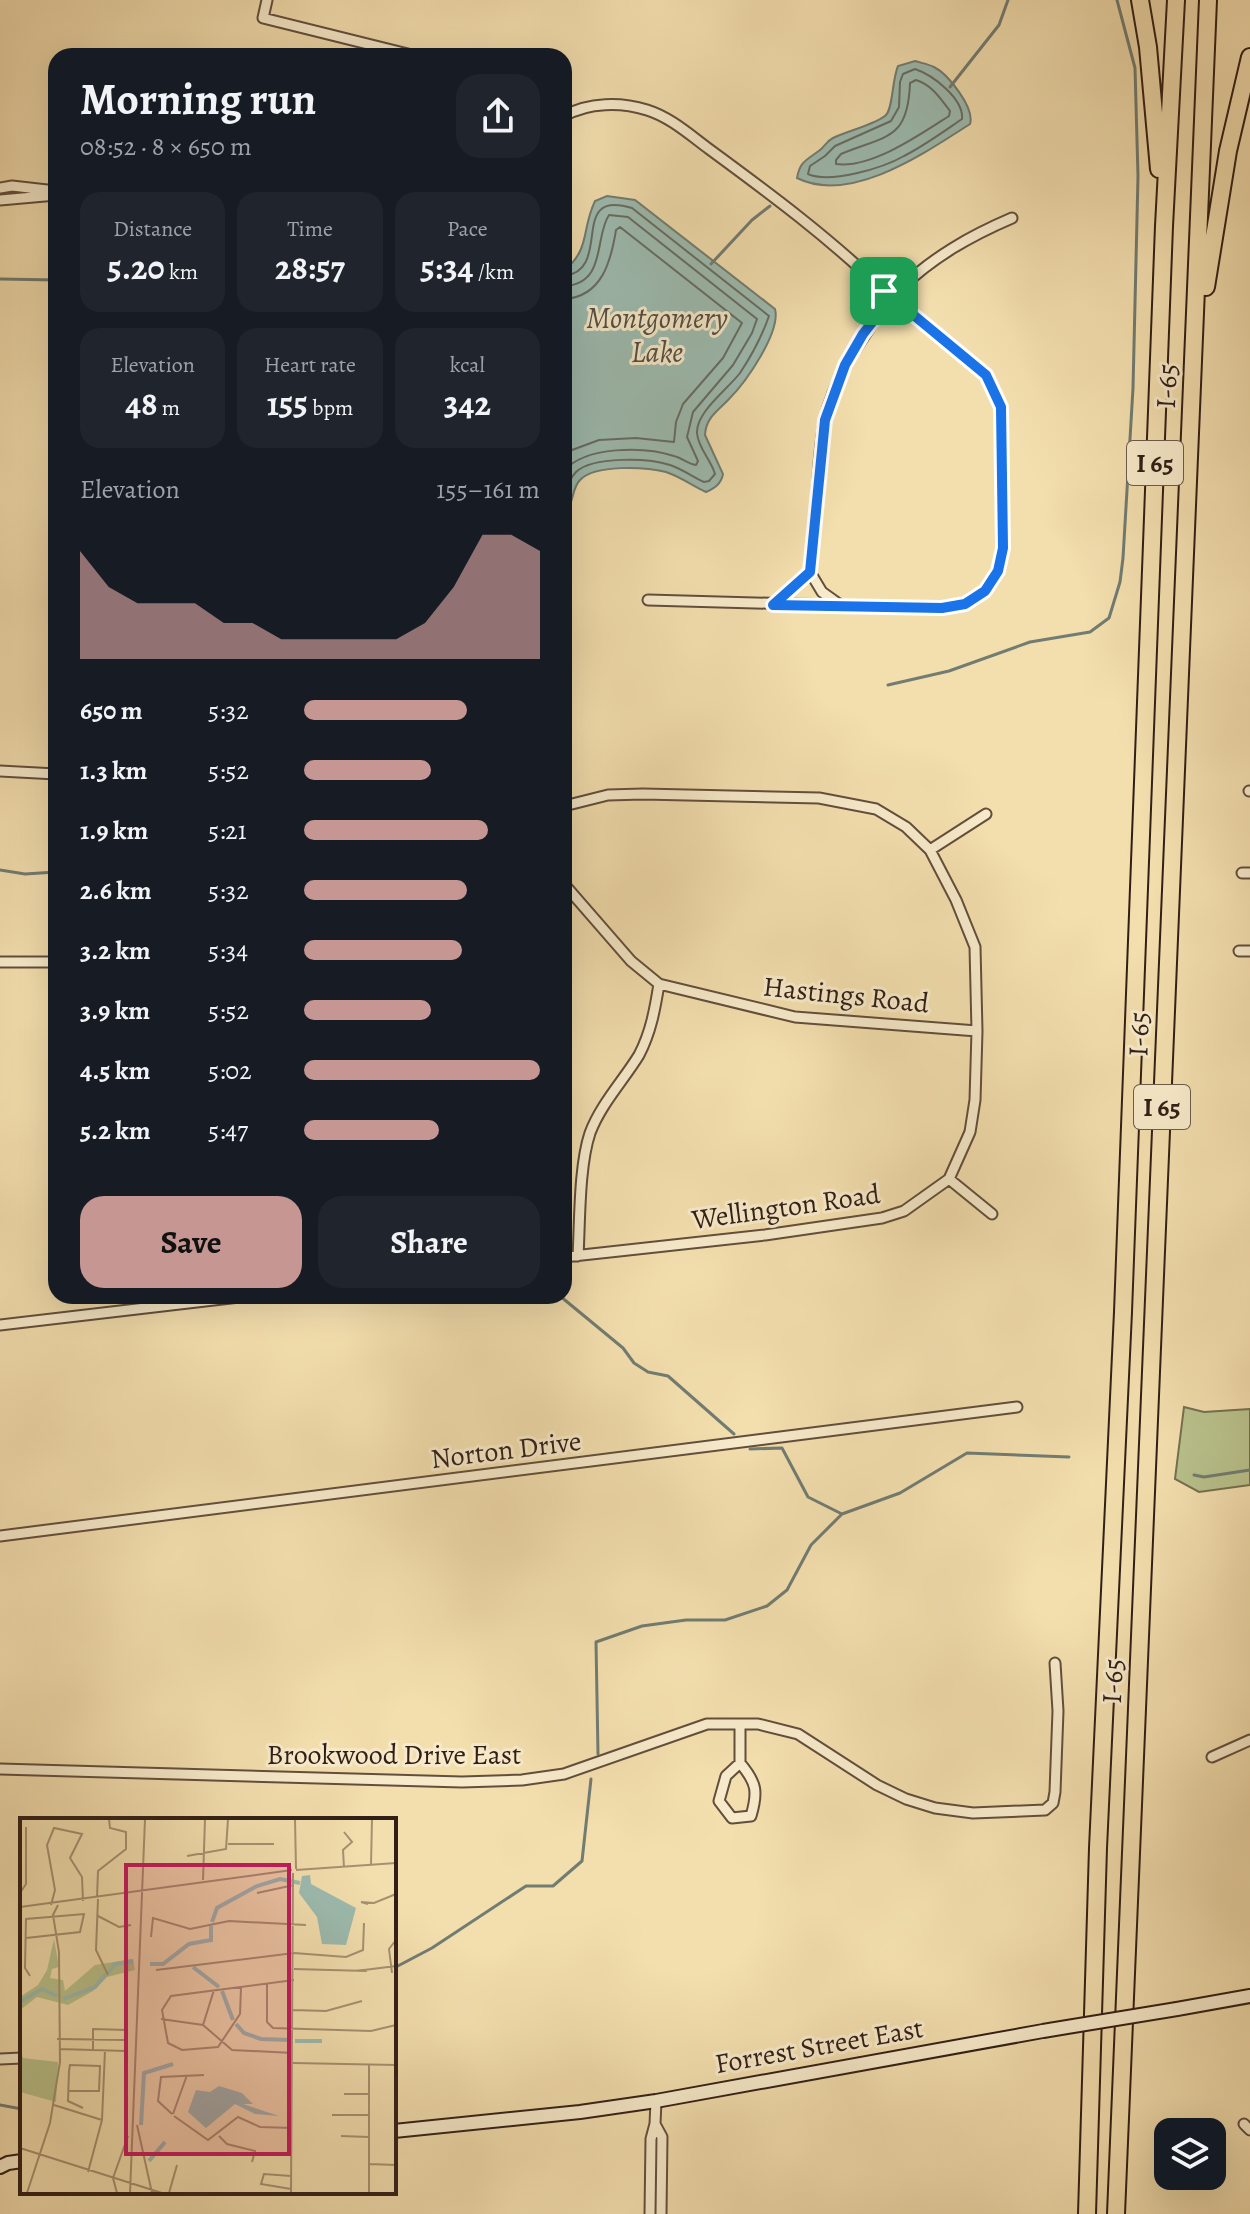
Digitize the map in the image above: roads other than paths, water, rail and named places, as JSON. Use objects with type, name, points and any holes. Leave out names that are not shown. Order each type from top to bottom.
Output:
[{"type":"highway","points":[[1140,0],[1148,47],[1164,226]]},
{"type":"highway","name":"I 65","points":[[1087,2214],[1098,1848],[1126,1220],[1164,226],[1176,0]]},
{"type":"highway","name":"I-65","points":[[1116,2214],[1208,0]]},
{"type":"highway","points":[[1195,355],[1228,151],[1250,57]]},
{"type":"street","points":[[267,0],[263,18],[384,48]]},
{"type":"street","points":[[572,113],[591,106],[617,104],[650,111],[671,122],[748,178],[861,268],[884,291]]},
{"type":"street","points":[[0,188],[12,186],[48,192]]},
{"type":"street","points":[[0,200],[48,197]]},
{"type":"street","points":[[900,289],[948,249],[1012,218]]},
{"type":"street","points":[[884,291],[892,286],[900,289],[903,295],[899,303]]},
{"type":"street","points":[[884,291],[887,303]]},
{"type":"street","points":[[648,600],[942,608],[965,604],[985,591],[998,571],[1003,548],[1001,407],[992,385],[968,358],[899,303],[887,303]]},
{"type":"street","points":[[844,607],[822,592],[810,572],[825,420],[845,365],[863,334],[887,303]]},
{"type":"street","points":[[773,605],[810,572]]},
{"type":"street","points":[[0,771],[48,774]]},
{"type":"street","points":[[572,804],[608,795],[819,798],[876,809],[906,827],[930,850],[956,900],[975,947],[975,1100],[970,1132],[949,1179],[992,1214]]},
{"type":"street","points":[[930,850],[986,814]]},
{"type":"street","name":"Hastings Road","points":[[572,893],[631,961],[659,984],[795,1017],[977,1031]]},
{"type":"street","points":[[1239,951],[1250,951]]},
{"type":"street","points":[[0,962],[48,962]]},
{"type":"street","points":[[578,1256],[585,1157],[590,1134],[600,1112],[639,1053],[653,1020],[659,984]]},
{"type":"street","name":"Wellington Road","points":[[572,1256],[882,1218],[904,1211],[949,1179]]},
{"type":"street","points":[[0,1325],[145,1304]]},
{"type":"street","name":"Norton Drive","points":[[0,1536],[1017,1407]]},
{"type":"street","name":"Brookwood Drive East","points":[[0,1769],[462,1782],[522,1780],[564,1774],[707,1724],[758,1724],[798,1734],[877,1785],[935,1808],[973,1813],[1045,1810],[1053,1803],[1055,1792],[1058,1711],[1055,1663]]},
{"type":"street","points":[[740,1724],[740,1763],[750,1775],[757,1795],[751,1816],[732,1818],[719,1801],[726,1776],[740,1763]]},
{"type":"street","points":[[1212,1757],[1250,1740]]},
{"type":"street","name":"Forrest Street East","points":[[396,2131],[656,2101],[1250,1996]]},
{"type":"street","points":[[0,2059],[20,2058]]},
{"type":"street","points":[[650,2214],[651,2139],[656,2101]]},
{"type":"street","points":[[655,2124],[662,2137],[661,2214]]},
{"type":"water","points":[[915,61],[934,67],[953,84],[968,109],[970,124],[910,161],[864,180],[841,185],[818,185],[797,178],[802,164],[831,139],[886,115],[898,66]]},
{"type":"water","name":"Montgomery Lake","points":[[607,196],[635,200],[775,309],[773,330],[753,369],[708,423],[705,435],[723,474],[717,485],[706,492],[666,472],[609,469],[580,480],[572,498],[572,264],[582,246],[595,201]]},
{"type":"waterway","points":[[950,87],[999,25],[1008,0]]},
{"type":"waterway","points":[[888,685],[949,671],[1030,642],[1090,632],[1109,618],[1120,582],[1123,558],[1133,388],[1138,176],[1135,68],[1117,0]]},
{"type":"waterway","points":[[711,264],[752,220],[770,206]]},
{"type":"waterway","points":[[0,279],[48,280]]},
{"type":"waterway","points":[[0,870],[25,874],[48,873]]},
{"type":"waterway","points":[[570,1304],[623,1348],[634,1363],[648,1372],[668,1376],[734,1434]]},
{"type":"waterway","points":[[750,1449],[782,1448],[808,1497],[842,1514]]},
{"type":"waterway","points":[[598,1754],[596,1642],[642,1626],[686,1620],[725,1620],[767,1606],[787,1590],[811,1545],[842,1514],[900,1493],[967,1453],[1069,1457]]},
{"type":"waterway","points":[[1194,1475],[1204,1477],[1250,1470]]},
{"type":"waterway","points":[[396,1967],[432,1948],[526,1886],[553,1886],[582,1861],[591,1779]]},
{"type":"waterway","points":[[0,2105],[20,2109]]}]
